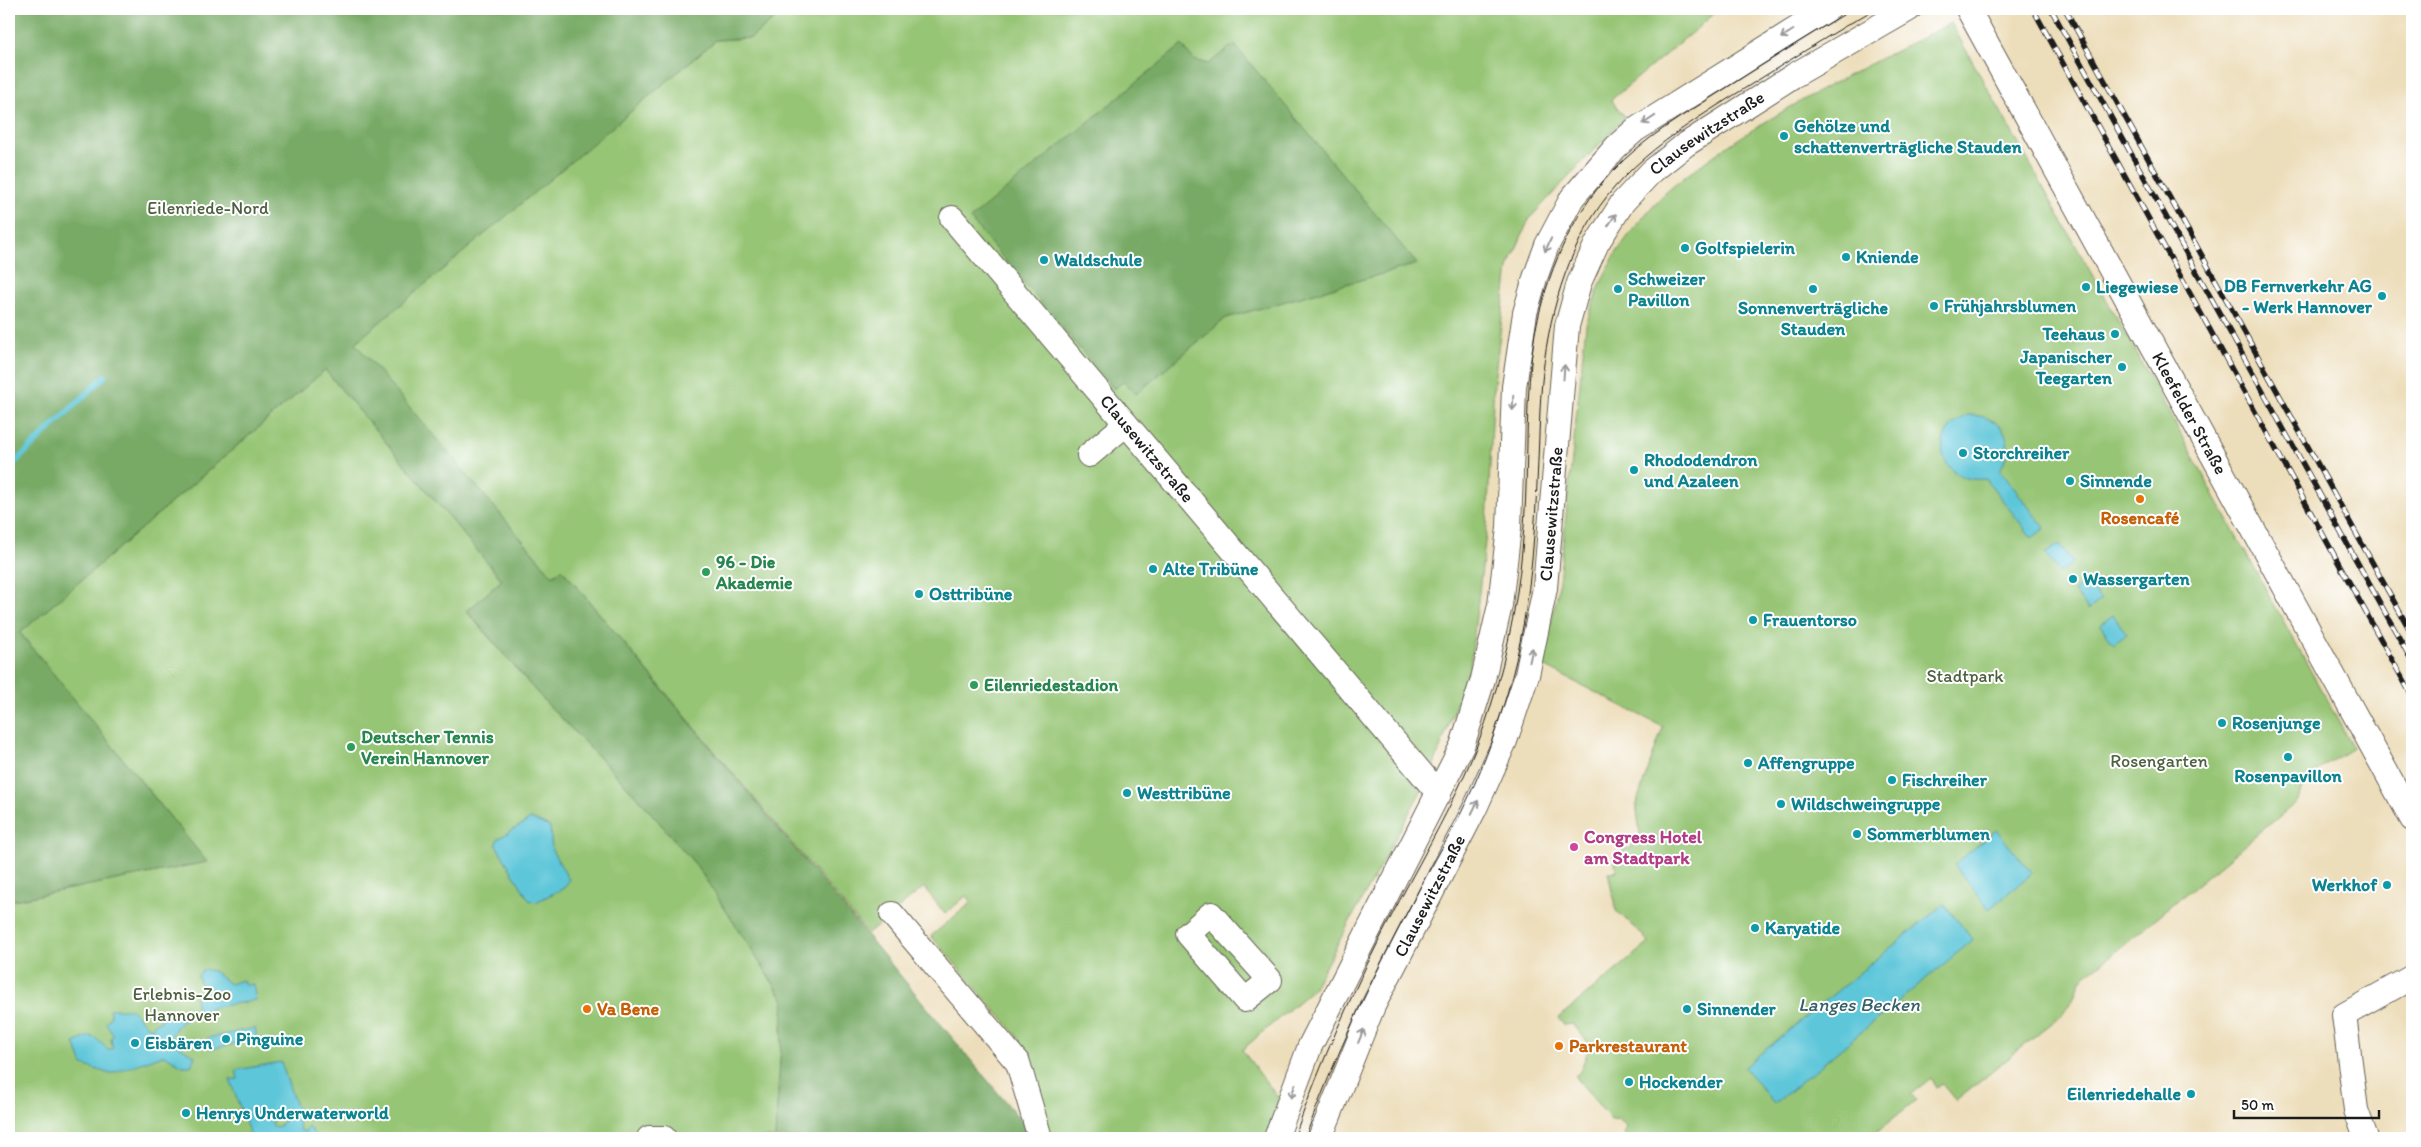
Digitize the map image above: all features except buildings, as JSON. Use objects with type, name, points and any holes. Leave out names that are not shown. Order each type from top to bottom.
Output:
[{"type":"street","points":[[1276,1138],[1310,1046],[1462,746],[1483,680],[1500,605],[1510,528],[1514,387],[1526,312],[1547,245],[1572,198],[1616,147],[1635,130],[1828,9]]},
{"type":"street","name":"Clausewitzstraße","points":[[1320,1138],[1373,1006],[1479,799],[1505,741],[1527,675],[1545,588],[1568,326],[1579,283],[1597,243],[1623,202],[1651,172],[1685,145],[1793,76],[1909,9]]},
{"type":"street","name":"Kleefelder Straße","points":[[1968,9],[2412,819]]},
{"type":"street","name":"Clausewitzstraße","points":[[952,218],[1439,794]]},
{"type":"street","points":[[1089,455],[1126,424]]},
{"type":"street","points":[[892,914],[1018,1063],[1040,1138]]},
{"type":"street","points":[[2366,1138],[2356,1110],[2344,1015],[2412,977]]},
{"type":"street","points":[[650,1138],[664,1138]]},
{"type":"green space","name":"Eilenriede-Nord","points":[[9,9],[786,9],[751,38],[716,40],[355,343],[553,576],[562,569],[1029,1130],[1031,1138],[775,1138],[784,1000],[697,866],[639,799],[539,695],[467,611],[502,580],[325,370],[20,633],[207,862],[9,901]]},
{"type":"green space","name":"96 - Die Akademie","points":[[786,9],[1720,9],[1611,100],[1625,117],[1529,219],[1508,268],[1494,382],[1487,526],[1470,667],[1431,773],[1313,989],[1242,1050],[1279,1099],[1267,1138],[1049,1138],[1019,1038],[931,936],[972,902],[966,896],[945,914],[924,887],[868,934],[562,569],[553,576],[354,343],[716,40],[751,38]],"holes":[[[1182,46],[1194,60],[1208,64],[1417,264],[1226,318],[1136,394],[1124,381],[1114,389]]]},
{"type":"green space","name":"Stadtpark","points":[[1951,23],[2145,369],[2353,748],[2305,777],[2298,801],[2081,980],[2073,999],[2063,1014],[1956,1101],[1942,1084],[1937,1088],[1931,1078],[1911,1094],[1916,1100],[1869,1138],[1630,1138],[1624,1134],[1626,1127],[1619,1119],[1611,1120],[1575,1076],[1580,1072],[1590,1045],[1573,1024],[1564,1025],[1558,1018],[1649,943],[1638,930],[1616,911],[1608,872],[1616,871],[1614,856],[1623,854],[1622,849],[1632,848],[1632,842],[1641,840],[1636,804],[1663,727],[1542,665],[1558,591],[1586,325],[1600,284],[1615,255],[1644,216],[1671,188],[1703,163],[1771,118]]},
{"type":"green space","points":[[1234,44],[1417,264],[1226,318],[1136,394],[1124,381],[1114,389],[970,219],[1182,45],[1194,60],[1208,64]]},
{"type":"green space","name":"Deutscher Tennis Verein Hannover","points":[[325,370],[502,580],[467,612],[539,695],[639,799],[697,866],[784,1000],[775,1138],[9,1138],[9,901],[207,862],[20,633]]},
{"type":"water","points":[[1968,415],[1990,419],[2004,431],[2008,449],[2000,470],[2045,528],[2032,538],[1986,479],[1970,479],[1958,474],[1949,466],[1944,456],[1943,445],[1946,433],[1955,423]]},
{"type":"water","points":[[2059,544],[2073,563],[2060,573],[2045,554]]},
{"type":"water","points":[[2087,581],[2101,600],[2088,610],[2074,591]]},
{"type":"water","points":[[2113,615],[2127,634],[2114,644],[2100,625]]},
{"type":"water","points":[[531,819],[550,827],[552,850],[569,880],[564,888],[536,902],[529,900],[496,845],[497,840],[501,837]]},
{"type":"water","points":[[1996,830],[2032,873],[1989,909],[1954,865]]},
{"type":"water","name":"Langes Becken","points":[[1944,904],[1973,940],[1774,1104],[1744,1067]]},
{"type":"water","points":[[204,969],[213,971],[230,984],[242,980],[246,985],[253,984],[256,1000],[219,1006],[195,1014],[176,1028],[171,1038],[174,1043],[195,1056],[191,1066],[183,1066],[164,1055],[110,1074],[83,1065],[74,1043],[90,1036],[97,1039],[108,1050],[113,1048],[111,1040],[113,1034],[106,1023],[111,1016],[109,1009],[131,1009],[147,1026],[152,1028],[155,1023],[161,1021],[162,1017],[197,1010],[195,997],[202,993],[198,975]]},
{"type":"water","points":[[255,1028],[257,1039],[211,1049],[208,1038]]},
{"type":"water","points":[[281,1062],[296,1106],[303,1117],[298,1121],[300,1130],[305,1132],[308,1126],[317,1138],[251,1138],[230,1080],[238,1079],[236,1070]],"holes":[[[271,1115],[284,1115],[286,1120],[280,1126],[273,1127]]]},
{"type":"waterway","points":[[9,468],[105,376]]},
{"type":"tram line","points":[[1294,1138],[1327,1052],[1365,968],[1446,813],[1470,762],[1481,736],[1497,687],[1513,619],[1520,572],[1525,502],[1529,381],[1535,333],[1546,290],[1562,247],[1584,208],[1623,160],[1679,118],[1853,9]]},
{"type":"tram line","points":[[1305,1138],[1329,1077],[1369,988],[1475,784],[1487,755],[1507,694],[1516,659],[1529,589],[1544,360],[1561,286],[1580,240],[1607,196],[1625,176],[1665,141],[1733,96],[1875,9]]},
{"type":"railway","points":[[2033,9],[2412,696]]},
{"type":"railway","points":[[2051,9],[2412,661]]},
{"type":"railway","points":[[2065,9],[2412,634]]},
{"type":"place","name":"Gehölze und schattenverträgliche Stauden","points":[[1784,136]]},
{"type":"place","name":"Golfspielerin","points":[[1685,248]]},
{"type":"place","name":"Kniende","points":[[1846,257]]},
{"type":"place","name":"Waldschule","points":[[1044,260]]},
{"type":"place","name":"Liegewiese","points":[[2086,287]]},
{"type":"place","name":"Schweizer Pavillon","points":[[1618,289]]},
{"type":"place","name":"Sonnenverträgliche Stauden","points":[[1813,289]]},
{"type":"place","name":"DB Fernverkehr AG - Werk Hannover","points":[[2382,296]]},
{"type":"place","name":"Frühjahrsblumen","points":[[1934,306]]},
{"type":"place","name":"Teehaus","points":[[2115,334]]},
{"type":"place","name":"Japanischer Teegarten","points":[[2122,367]]},
{"type":"place","name":"Storchreiher","points":[[1963,453]]},
{"type":"place","name":"Rhododendron und Azaleen","points":[[1634,470]]},
{"type":"place","name":"Sinnende","points":[[2070,481]]},
{"type":"place","name":"Rosencafé","points":[[2140,499]]},
{"type":"place","name":"Alte Tribüne","points":[[1153,569]]},
{"type":"place","name":"96 - Die Akademie","points":[[706,572]]},
{"type":"place","name":"Wassergarten","points":[[2073,579]]},
{"type":"place","name":"Osttribüne","points":[[919,594]]},
{"type":"place","name":"Frauentorso","points":[[1753,620]]},
{"type":"place","name":"Eilenriedestadion","points":[[974,685]]},
{"type":"place","name":"Rosenjunge","points":[[2222,723]]},
{"type":"place","name":"Deutscher Tennis Verein Hannover","points":[[351,747]]},
{"type":"place","name":"Rosenpavillon","points":[[2288,757]]},
{"type":"place","name":"Affengruppe","points":[[1748,763]]},
{"type":"place","name":"Fischreiher","points":[[1892,780]]},
{"type":"place","name":"Westtribüne","points":[[1127,793]]},
{"type":"place","name":"Wildschweingruppe","points":[[1781,804]]},
{"type":"place","name":"Sommerblumen","points":[[1857,834]]},
{"type":"place","name":"Congress Hotel am Stadtpark","points":[[1574,847]]},
{"type":"place","name":"Werkhof","points":[[2387,885]]},
{"type":"place","name":"Karyatide","points":[[1755,928]]},
{"type":"place","name":"Va Bene","points":[[587,1009]]},
{"type":"place","name":"Sinnender","points":[[1687,1009]]},
{"type":"place","name":"Pinguine","points":[[226,1039]]},
{"type":"place","name":"Eisbären","points":[[135,1043]]},
{"type":"place","name":"Parkrestaurant","points":[[1559,1046]]},
{"type":"place","name":"Hockender","points":[[1629,1082]]},
{"type":"place","name":"Eilenriedehalle","points":[[2191,1094]]},
{"type":"place","name":"Henrys Underwaterworld","points":[[186,1113]]},
{"type":"park label","name":"Rosengarten","points":[[2159,761]]},
{"type":"park label","name":"Erlebnis-Zoo Hannover","points":[[182,1004]]}]
